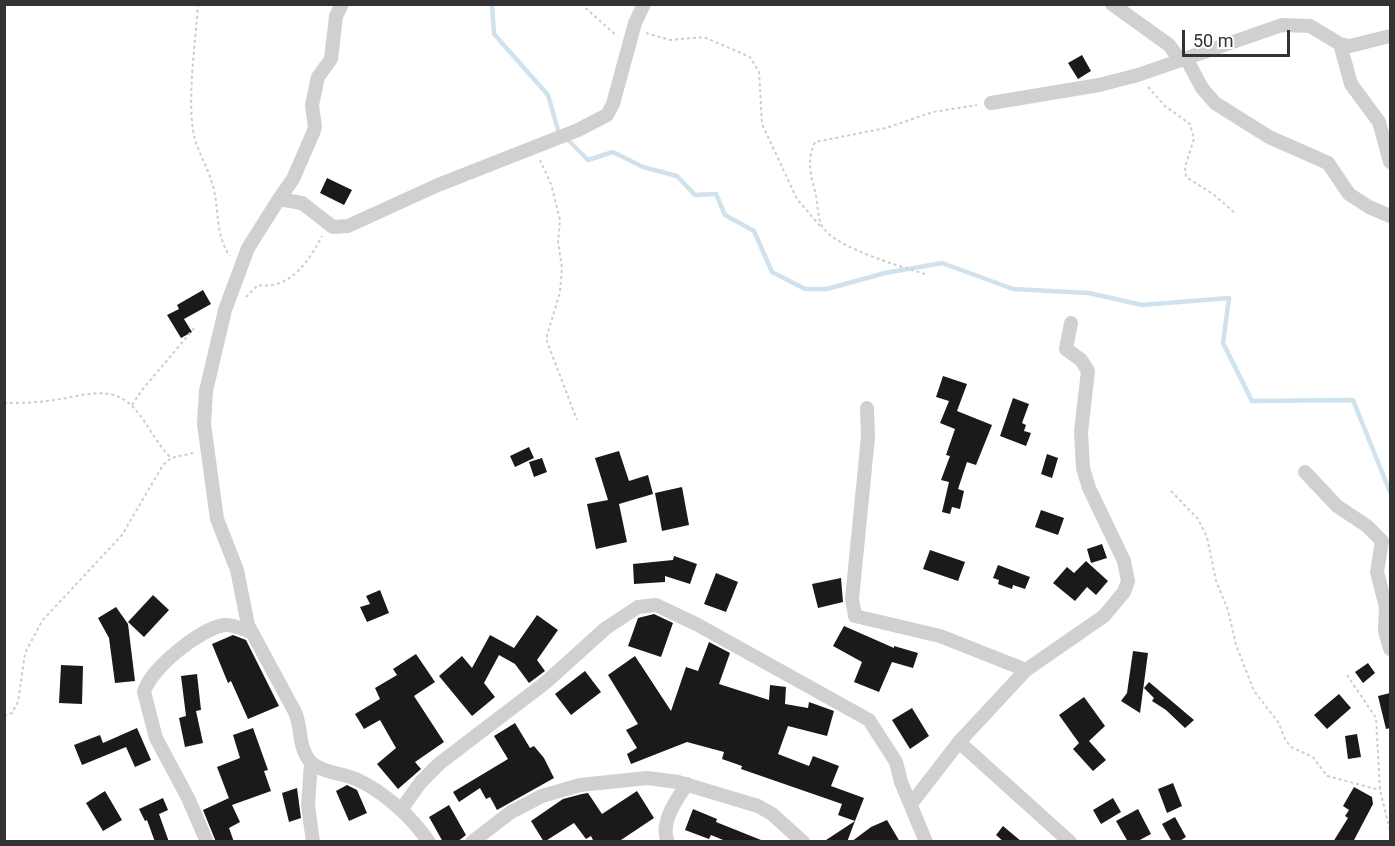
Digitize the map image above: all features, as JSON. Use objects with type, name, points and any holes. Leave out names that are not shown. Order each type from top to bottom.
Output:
[{"type":"street","points":[[313,842],[308,805],[311,763],[303,749],[299,722],[292,704],[251,632],[237,570],[217,519],[204,424],[206,391],[225,310],[254,236],[293,179],[314,133],[315,122],[310,110],[318,77],[331,59],[336,16],[342,4]]},
{"type":"street","points":[[279,199],[303,203],[328,225],[348,226],[438,184],[578,130],[607,115],[613,104],[635,22],[644,4]]},
{"type":"street","points":[[1112,4],[1169,45],[1183,59],[1215,104],[1269,137],[1328,163],[1349,194],[1369,207],[1390,216]]},
{"type":"street","points":[[991,103],[1099,85],[1138,75],[1292,24],[1310,26],[1340,44],[1350,46],[1390,36]]},
{"type":"street","points":[[1340,44],[1351,84],[1380,122],[1390,162]]},
{"type":"street","points":[[911,804],[959,742],[1026,670],[1104,616],[1116,604],[1128,581],[1124,561],[1089,488],[1083,468],[1082,432],[1088,371],[1081,360],[1066,349],[1071,323]]},
{"type":"street","points":[[867,408],[868,437],[852,599],[855,616],[860,620],[940,636],[1026,670]]},
{"type":"street","points":[[1305,472],[1338,506],[1367,526],[1382,542],[1377,572],[1386,607],[1385,631],[1390,649]]},
{"type":"street","points":[[401,810],[420,783],[440,763],[545,683],[606,628],[638,607],[656,605],[699,625],[869,720],[896,762],[926,842]]},
{"type":"street","points":[[207,842],[188,798],[156,738],[144,692],[158,669],[206,632],[229,625],[251,632]]},
{"type":"street","points":[[959,742],[1070,842]]},
{"type":"street","points":[[311,763],[363,783],[401,810],[429,842]]},
{"type":"street","points":[[472,842],[511,812],[560,789],[647,778],[687,784],[758,806],[772,814],[803,842]]},
{"type":"street","points":[[668,842],[666,824],[687,784]]},
{"type":"path","points":[[198,4],[193,63],[196,142],[214,188],[222,241],[240,268]]},
{"type":"path","points":[[581,4],[628,45]]},
{"type":"path","points":[[635,22],[647,34],[660,39],[704,37],[750,57],[759,72],[762,124],[805,212],[837,240],[880,260],[925,274]]},
{"type":"path","points":[[1138,75],[1165,106],[1190,124],[1194,139],[1185,167],[1186,177],[1213,194],[1235,213]]},
{"type":"path","points":[[823,228],[818,216],[809,155],[815,142],[886,128],[933,112],[991,103]]},
{"type":"path","points":[[534,146],[551,184],[560,220],[560,292],[546,339],[578,420]]},
{"type":"path","points":[[246,297],[258,285],[274,286],[298,271],[312,255],[328,225]]},
{"type":"path","points":[[131,406],[141,390],[196,326]]},
{"type":"path","points":[[4,403],[49,401],[96,393],[116,396],[131,406],[158,445],[171,458]]},
{"type":"path","points":[[4,716],[12,713],[18,702],[25,653],[42,621],[122,535],[157,474],[171,458],[208,452]]},
{"type":"path","points":[[1171,491],[1198,519],[1207,537],[1216,582],[1228,610],[1243,663],[1254,691],[1278,722],[1286,741],[1291,747],[1312,757],[1328,776],[1380,790]]},
{"type":"path","points":[[1347,675],[1376,718],[1380,790],[1390,831]]},
{"type":"building","points":[[1082,55],[1091,71],[1078,79],[1068,63]]},
{"type":"building","points":[[327,178],[352,190],[344,205],[320,193]]},
{"type":"building","points":[[203,290],[211,304],[184,319],[192,332],[181,338],[167,315],[179,309],[177,305]]},
{"type":"building","points":[[943,376],[967,384],[957,411],[992,425],[976,465],[967,462],[958,489],[964,491],[960,509],[952,507],[950,514],[942,512],[949,482],[941,480],[950,456],[946,455],[955,429],[940,423],[949,401],[936,397]]},
{"type":"building","points":[[1013,398],[1029,404],[1022,423],[1026,425],[1024,431],[1031,433],[1026,446],[1000,436]]},
{"type":"building","points":[[529,447],[534,458],[515,467],[510,456]]},
{"type":"building","points":[[619,451],[629,481],[648,475],[653,494],[619,504],[627,542],[596,549],[587,504],[608,500],[595,458]]},
{"type":"building","points":[[1047,454],[1058,458],[1052,478],[1041,474]]},
{"type":"building","points":[[542,458],[547,472],[534,477],[529,462]]},
{"type":"building","points":[[682,487],[689,525],[662,531],[655,493]]},
{"type":"building","points":[[1041,510],[1064,518],[1058,535],[1035,527]]},
{"type":"building","points":[[1102,544],[1107,558],[1091,563],[1087,549]]},
{"type":"building","points":[[930,550],[965,562],[958,581],[923,569]]},
{"type":"building","points":[[674,556],[697,564],[690,584],[665,576],[665,582],[634,584],[633,564],[673,560]]},
{"type":"building","points":[[1086,561],[1108,581],[1096,595],[1087,587],[1075,601],[1053,583],[1067,567],[1074,573]]},
{"type":"building","points":[[998,565],[1030,577],[1025,589],[1013,585],[1012,589],[998,584],[999,580],[993,578]]},
{"type":"building","points":[[716,573],[738,582],[726,612],[704,604]]},
{"type":"building","points":[[841,578],[843,602],[818,608],[812,584]]},
{"type":"building","points":[[380,590],[389,613],[367,622],[360,607],[370,604],[366,596]]},
{"type":"building","points":[[153,595],[169,610],[144,637],[128,622]]},
{"type":"building","points":[[116,607],[128,624],[135,681],[115,683],[109,638],[98,618]]},
{"type":"building","points":[[654,614],[673,623],[661,657],[628,646],[638,618]]},
{"type":"building","points":[[537,615],[558,630],[537,660],[545,671],[529,683],[515,664],[499,655],[484,683],[495,697],[472,716],[439,676],[462,656],[472,668],[490,635],[514,648]]},
{"type":"building","points":[[844,626],[894,648],[894,646],[918,653],[913,668],[892,662],[879,692],[854,682],[862,662],[833,646]]},
{"type":"building","points":[[233,635],[246,640],[279,706],[248,719],[231,681],[228,683],[212,644]]},
{"type":"building","points":[[709,642],[730,653],[719,684],[769,700],[770,685],[786,687],[785,704],[808,708],[809,702],[834,711],[827,736],[788,726],[778,754],[809,766],[813,756],[839,766],[831,786],[864,798],[855,821],[838,815],[842,804],[741,769],[742,766],[722,759],[724,752],[687,742],[631,764],[627,754],[637,748],[626,730],[638,724],[608,675],[635,656],[671,711],[686,667],[698,671]]},
{"type":"building","points":[[1133,651],[1148,653],[1140,713],[1121,701],[1127,693]]},
{"type":"building","points":[[416,654],[435,682],[414,696],[444,742],[415,762],[421,769],[398,789],[377,764],[396,748],[380,720],[364,729],[355,714],[380,699],[375,688],[397,675],[393,669]]},
{"type":"building","points":[[1368,663],[1375,673],[1363,683],[1355,672]]},
{"type":"building","points":[[61,665],[83,666],[82,704],[59,703]]},
{"type":"building","points":[[585,671],[601,692],[571,715],[555,694]]},
{"type":"building","points":[[197,674],[201,710],[196,711],[203,743],[185,747],[179,718],[186,716],[181,676]]},
{"type":"building","points":[[1149,682],[1194,720],[1185,728],[1166,710],[1152,701],[1154,698],[1144,688]]},
{"type":"building","points":[[1390,693],[1390,728],[1386,729],[1378,696]]},
{"type":"building","points":[[1339,694],[1351,708],[1327,729],[1314,715]]},
{"type":"building","points":[[1084,697],[1105,726],[1089,741],[1106,760],[1093,771],[1073,749],[1079,743],[1059,715]]},
{"type":"building","points":[[912,708],[929,736],[910,749],[892,720]]},
{"type":"building","points":[[515,723],[530,748],[534,746],[544,758],[554,778],[497,810],[490,797],[486,799],[480,788],[459,802],[453,792],[508,759],[494,736]]},
{"type":"building","points":[[137,728],[151,760],[135,767],[126,747],[82,765],[74,745],[100,735],[103,743]]},
{"type":"building","points":[[253,728],[268,770],[264,771],[271,791],[232,805],[240,822],[229,828],[234,842],[216,842],[203,810],[229,798],[217,767],[240,758],[233,735]]},
{"type":"building","points":[[1357,734],[1361,757],[1348,759],[1345,736]]},
{"type":"building","points":[[1173,783],[1182,806],[1167,813],[1158,789]]},
{"type":"building","points":[[347,785],[357,790],[367,813],[349,821],[336,791]]},
{"type":"building","points":[[1354,787],[1372,797],[1373,804],[1353,842],[1333,842],[1348,818],[1345,816],[1349,810],[1343,806]]},
{"type":"building","points":[[297,788],[301,818],[289,822],[282,793]]},
{"type":"building","points":[[105,791],[122,820],[103,831],[86,803]]},
{"type":"building","points":[[637,791],[654,818],[618,842],[594,842],[591,836],[586,839],[574,823],[544,842],[531,821],[563,799],[588,793],[602,814]]},
{"type":"building","points":[[163,798],[168,810],[159,814],[169,842],[155,842],[147,820],[145,821],[139,809]]},
{"type":"building","points":[[1113,798],[1121,812],[1101,824],[1093,810]]},
{"type":"building","points":[[449,805],[466,835],[457,842],[443,842],[429,817]]},
{"type":"building","points":[[693,809],[717,819],[716,822],[766,842],[728,842],[711,835],[709,839],[685,830]]},
{"type":"building","points":[[1138,809],[1151,834],[1136,842],[1128,842],[1116,821]]},
{"type":"building","points":[[1175,817],[1186,837],[1178,842],[1172,842],[1162,824]]},
{"type":"building","points":[[887,820],[900,842],[851,842],[871,827]]},
{"type":"building","points":[[855,821],[847,842],[823,842]]},
{"type":"building","points":[[1003,826],[1022,842],[1004,842],[996,835]]},
{"type":"waterway","points":[[492,4],[494,34],[548,95],[558,130],[588,160],[613,152],[643,167],[677,176],[695,195],[716,194],[725,215],[754,231],[772,272],[805,289],[827,289],[885,273],[942,263],[1013,289],[1089,293],[1142,305],[1229,298],[1223,343],[1252,401],[1353,400],[1390,492]]}]
